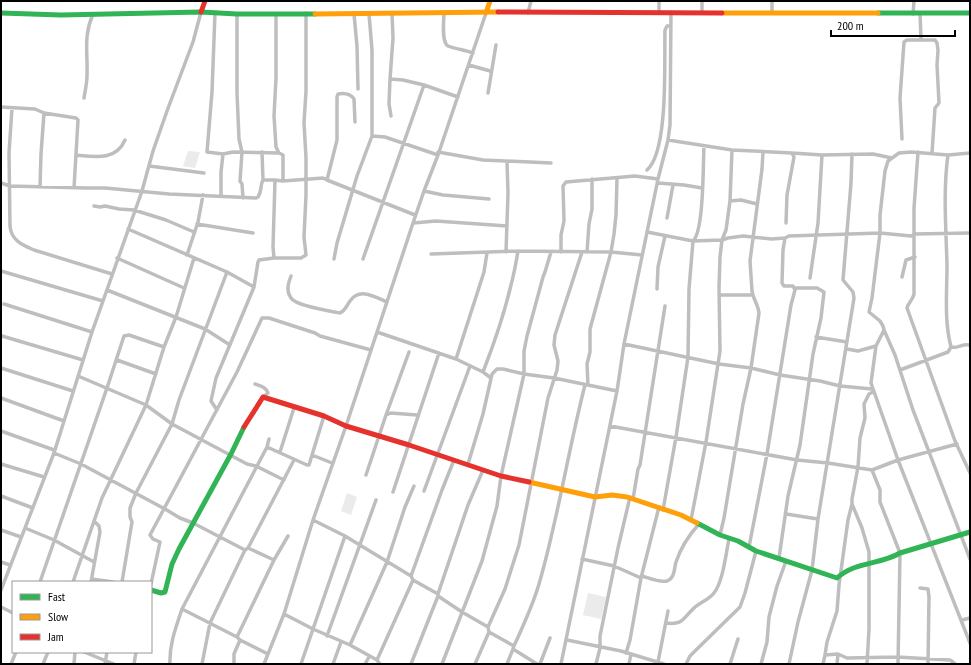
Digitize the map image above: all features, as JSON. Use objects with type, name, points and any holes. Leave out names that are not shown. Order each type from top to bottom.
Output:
[{"type":"street","points":[[1,590],[54,451],[102,301],[142,191],[149,166],[193,42],[205,1]]},
{"type":"street","points":[[264,664],[284,614],[332,463],[346,426],[413,223],[458,97],[490,1]]},
{"type":"street","points":[[528,13],[531,1]]},
{"type":"street","points":[[659,1],[660,12]]},
{"type":"street","points":[[702,1],[702,12]]},
{"type":"street","points":[[772,1],[772,12]]},
{"type":"street","points":[[913,14],[914,1]]},
{"type":"street","points":[[444,12],[445,43],[448,46],[473,53]]},
{"type":"street","points":[[561,664],[617,391],[624,344],[642,255],[668,140],[670,125],[671,12]]},
{"type":"street","points":[[1,13],[970,13]]},
{"type":"street","points":[[215,13],[210,116],[206,150],[207,152],[223,154],[242,152],[279,153]]},
{"type":"street","points":[[217,410],[211,401],[216,378],[254,287],[258,261],[274,258],[301,258],[306,255],[304,237],[306,158],[304,123],[306,91],[306,13]]},
{"type":"street","points":[[391,116],[389,104],[393,38],[392,13]]},
{"type":"street","points":[[920,13],[920,40]]},
{"type":"street","points":[[84,98],[87,76],[86,35],[93,14]]},
{"type":"street","points":[[237,14],[237,93],[239,140],[242,152],[240,181],[242,184],[243,198]]},
{"type":"street","points":[[276,14],[276,78],[274,116],[276,147],[279,153],[283,155],[283,181]]},
{"type":"street","points":[[354,14],[357,46],[358,88]]},
{"type":"street","points":[[334,259],[336,243],[354,190],[362,160],[372,136],[372,50],[369,14]]},
{"type":"street","points":[[647,170],[654,161],[660,142],[664,91],[665,30],[667,26],[671,26]]},
{"type":"street","points":[[902,139],[900,98],[904,42],[907,40],[935,40],[938,50],[937,65],[939,103],[935,108],[932,153]]},
{"type":"street","points":[[488,93],[490,71],[496,45]]},
{"type":"street","points":[[469,65],[490,71]]},
{"type":"street","points":[[390,79],[403,80],[424,85],[458,97]]},
{"type":"street","points":[[363,259],[424,85]]},
{"type":"street","points":[[327,180],[337,140],[338,94],[348,94],[354,99],[355,122]]},
{"type":"street","points":[[1,107],[35,109],[44,114],[76,118],[78,120],[74,188]]},
{"type":"street","points":[[12,108],[9,153],[10,232],[15,240],[34,250],[112,274]]},
{"type":"street","points":[[40,187],[44,114]]},
{"type":"street","points":[[372,136],[385,137],[403,144],[438,153],[483,160],[551,163]]},
{"type":"street","points":[[76,155],[91,157],[111,155],[120,148],[125,140]]},
{"type":"street","points":[[668,140],[732,150],[822,155],[873,154],[892,158]]},
{"type":"street","points":[[626,653],[630,640],[641,577],[661,508],[676,437],[688,357],[688,288],[693,242],[698,227],[704,146]]},
{"type":"street","points":[[691,520],[719,364],[719,295],[722,240],[726,230],[730,201],[732,150]]},
{"type":"street","points":[[1,183],[10,186],[105,188],[169,194],[243,198],[258,197],[263,180],[262,152]]},
{"type":"street","points":[[720,535],[743,404],[751,368],[759,312],[758,304],[752,295],[750,261],[763,152]]},
{"type":"street","points":[[918,152],[914,208],[914,298],[907,308],[957,444],[970,473]]},
{"type":"street","points":[[970,154],[918,152],[899,154],[888,161],[885,171],[880,215],[880,233],[869,312],[880,321],[883,326],[900,370],[913,410],[930,451],[970,559]]},
{"type":"street","points":[[786,223],[787,196],[794,157],[792,153]]},
{"type":"street","points":[[222,196],[221,172],[223,154]]},
{"type":"street","points":[[790,664],[798,622],[812,570],[818,519],[854,298],[853,292],[843,280],[852,154]]},
{"type":"street","points":[[900,370],[948,352],[951,347],[947,331],[946,309],[946,191],[948,154]]},
{"type":"street","points":[[810,278],[816,235],[822,155]]},
{"type":"street","points":[[506,252],[508,193],[507,162]]},
{"type":"street","points":[[149,166],[204,173]]},
{"type":"street","points":[[561,252],[561,235],[564,221],[564,186],[566,182],[636,176],[672,185],[702,188]]},
{"type":"street","points":[[507,664],[539,584],[573,432],[586,385],[587,364],[590,352],[590,329],[611,252],[616,215],[616,178]]},
{"type":"street","points":[[475,664],[489,632],[488,626],[505,589],[519,545],[548,398],[558,361],[554,345],[555,335],[584,252],[592,209],[592,179]]},
{"type":"street","points":[[263,180],[327,180],[416,215]]},
{"type":"street","points":[[274,258],[275,180]]},
{"type":"street","points":[[667,218],[672,185]]},
{"type":"street","points":[[424,191],[443,195],[489,199]]},
{"type":"street","points":[[187,255],[197,224],[203,195]]},
{"type":"street","points":[[730,201],[741,200],[757,204]]},
{"type":"street","points":[[94,206],[134,210],[166,220],[194,232]]},
{"type":"street","points":[[413,223],[436,221],[507,226]]},
{"type":"street","points":[[197,224],[253,233]]},
{"type":"street","points":[[128,229],[227,272],[254,287]]},
{"type":"street","points":[[647,232],[693,242],[722,240],[743,236],[772,239],[785,238],[789,236],[880,233],[911,236],[915,234],[970,234]]},
{"type":"street","points":[[657,289],[658,266],[664,236]]},
{"type":"street","points":[[780,558],[813,354],[821,318],[824,292],[817,288],[794,288],[793,286],[784,286],[782,283],[785,238]]},
{"type":"street","points":[[431,254],[518,251],[611,252],[642,255]]},
{"type":"street","points":[[483,372],[491,353],[505,306],[518,251]]},
{"type":"street","points":[[442,664],[487,546],[497,506],[501,476],[524,374],[524,351],[527,336],[542,276],[545,272],[551,252]]},
{"type":"street","points":[[456,359],[484,272],[488,253]]},
{"type":"street","points":[[902,277],[906,260],[915,257]]},
{"type":"street","points":[[117,258],[184,288]]},
{"type":"street","points":[[73,581],[110,479],[146,405],[164,347],[176,317],[194,258]]},
{"type":"street","points":[[1,271],[102,301]]},
{"type":"street","points":[[122,581],[132,522],[130,517],[130,508],[136,493],[172,424],[179,400],[227,272]]},
{"type":"street","points":[[291,276],[287,287],[291,298],[297,303],[340,313],[345,310],[350,300],[356,295],[364,293],[387,302]]},
{"type":"street","points":[[749,547],[767,454],[794,288]]},
{"type":"street","points":[[107,290],[205,329],[230,345]]},
{"type":"street","points":[[719,295],[752,295]]},
{"type":"street","points":[[4,304],[92,332]]},
{"type":"street","points":[[596,664],[614,566],[640,465],[665,306]]},
{"type":"street","points":[[152,581],[160,542],[150,535],[237,372],[262,318],[276,320],[320,336],[371,350]]},
{"type":"street","points":[[884,330],[876,346],[870,383],[898,460],[970,643]]},
{"type":"street","points":[[377,332],[456,359],[483,372],[491,378]]},
{"type":"street","points":[[40,581],[124,336],[129,335],[164,347]]},
{"type":"street","points":[[1,337],[2,336],[83,360]]},
{"type":"street","points":[[816,338],[847,342]]},
{"type":"street","points":[[624,344],[719,364],[751,368],[780,375],[873,391]]},
{"type":"street","points":[[951,347],[955,348],[963,344],[970,345]]},
{"type":"street","points":[[846,349],[858,350],[876,346]]},
{"type":"street","points":[[366,475],[409,352]]},
{"type":"street","points":[[393,492],[417,415],[439,353]]},
{"type":"street","points":[[116,360],[156,374]]},
{"type":"street","points":[[424,491],[470,366]]},
{"type":"street","points":[[1,368],[73,390]]},
{"type":"street","points":[[468,464],[484,414],[492,374],[497,369],[554,378],[617,391]]},
{"type":"street","points":[[78,376],[146,405],[172,424],[248,464],[256,466],[284,480]]},
{"type":"street","points":[[152,590],[161,594],[165,592],[172,564],[193,523],[241,432],[263,398],[268,393],[264,387],[255,384]]},
{"type":"street","points":[[823,664],[827,642],[837,611],[848,520],[858,467],[860,438],[866,418],[864,404],[869,394],[873,391]]},
{"type":"street","points":[[1,398],[64,421]]},
{"type":"street","points":[[263,398],[269,398],[294,408],[324,416],[346,426],[437,454],[501,476],[531,484],[595,497],[609,494],[632,498],[681,515],[756,551],[836,578],[845,570],[893,557],[900,553],[970,532]]},
{"type":"street","points":[[280,452],[294,408]]},
{"type":"street","points":[[386,415],[391,413],[417,415]]},
{"type":"street","points":[[267,447],[308,465],[324,416]]},
{"type":"street","points":[[610,426],[706,442],[797,460],[872,470],[898,460],[957,444]]},
{"type":"street","points":[[1,431],[54,451],[110,479],[180,518],[246,549],[274,560]]},
{"type":"street","points":[[170,664],[169,656],[173,637],[182,609],[267,447],[269,439]]},
{"type":"street","points":[[312,455],[332,463]]},
{"type":"street","points":[[202,664],[210,622],[246,549],[294,460]]},
{"type":"street","points":[[284,614],[327,636],[350,645],[378,663],[412,578],[442,490],[454,460]]},
{"type":"street","points":[[1,464],[44,477]]},
{"type":"street","points":[[411,664],[438,595],[468,505],[483,470]]},
{"type":"street","points":[[872,470],[880,490],[880,502],[900,553],[898,664]]},
{"type":"street","points":[[350,645],[387,562],[405,507],[414,486]]},
{"type":"street","points":[[1,496],[33,508]]},
{"type":"street","points":[[327,636],[376,500]]},
{"type":"street","points":[[852,504],[868,547],[870,562],[867,664]]},
{"type":"street","points":[[786,514],[818,519]]},
{"type":"street","points":[[313,520],[345,536],[412,578],[462,612],[488,626]]},
{"type":"street","points":[[91,581],[100,532],[99,526],[94,521]]},
{"type":"street","points":[[582,560],[614,566],[641,577],[662,582],[668,580],[674,573],[681,549],[699,523]]},
{"type":"street","points":[[25,528],[54,540],[94,562]]},
{"type":"street","points":[[1,530],[21,537]]},
{"type":"street","points":[[234,664],[234,654],[238,639],[274,560],[288,536]]},
{"type":"street","points":[[301,664],[345,536]]},
{"type":"street","points":[[666,623],[675,624],[681,622],[693,609],[714,593],[722,574],[729,539]]},
{"type":"street","points":[[686,664],[690,656],[740,608],[756,551]]},
{"type":"street","points":[[761,664],[767,642],[769,616],[777,586],[786,561]]},
{"type":"street","points":[[1,562],[10,565]]},
{"type":"street","points":[[920,588],[928,589],[928,664]]},
{"type":"street","points":[[1,607],[12,612]]},
{"type":"street","points":[[182,609],[210,622],[238,639],[268,654]]},
{"type":"street","points":[[567,640],[631,654],[661,663],[668,611]]},
{"type":"street","points":[[962,620],[970,618]]},
{"type":"street","points":[[489,632],[538,664],[550,638]]},
{"type":"street","points":[[730,664],[738,639]]},
{"type":"street","points":[[333,664],[341,642]]},
{"type":"street","points":[[11,664],[16,653]]},
{"type":"street","points":[[43,664],[48,653]]},
{"type":"street","points":[[74,664],[75,653]]},
{"type":"street","points":[[86,653],[105,662],[114,664]]},
{"type":"street","points":[[134,664],[136,653]]},
{"type":"street","points":[[629,664],[631,654]]},
{"type":"street","points":[[825,655],[838,654],[847,658],[897,657],[950,660],[955,664]]},
{"type":"street","points":[[837,664],[838,654]]},
{"type":"street","points":[[365,664],[369,656]]},
{"type":"shaded area","points":[[188,151],[200,152],[195,168],[183,166]]},
{"type":"shaded area","points":[[347,493],[357,497],[351,515],[341,511]]},
{"type":"shaded area","points":[[588,593],[606,597],[601,619],[583,615]]},
{"type":"traffic: fast","points":[[1,13],[61,15],[201,12],[237,14],[315,14]]},
{"type":"traffic: fast","points":[[878,13],[970,13]]},
{"type":"traffic: fast","points":[[152,590],[161,593],[165,592],[172,564],[179,549],[231,454],[244,427]]},
{"type":"traffic: fast","points":[[697,523],[720,535],[738,541],[756,551],[837,578],[860,566],[884,560],[900,553],[970,532]]},
{"type":"traffic: slow","points":[[486,13],[490,1]]},
{"type":"traffic: slow","points":[[315,14],[498,12]]},
{"type":"traffic: slow","points":[[722,13],[878,13]]},
{"type":"traffic: slow","points":[[529,482],[595,497],[612,495],[627,497],[681,515],[697,523]]},
{"type":"traffic: jam","points":[[201,12],[205,1]]},
{"type":"traffic: jam","points":[[498,12],[722,13]]},
{"type":"traffic: jam","points":[[244,427],[263,397],[324,416],[346,426],[409,445],[501,476],[529,482]]}]
